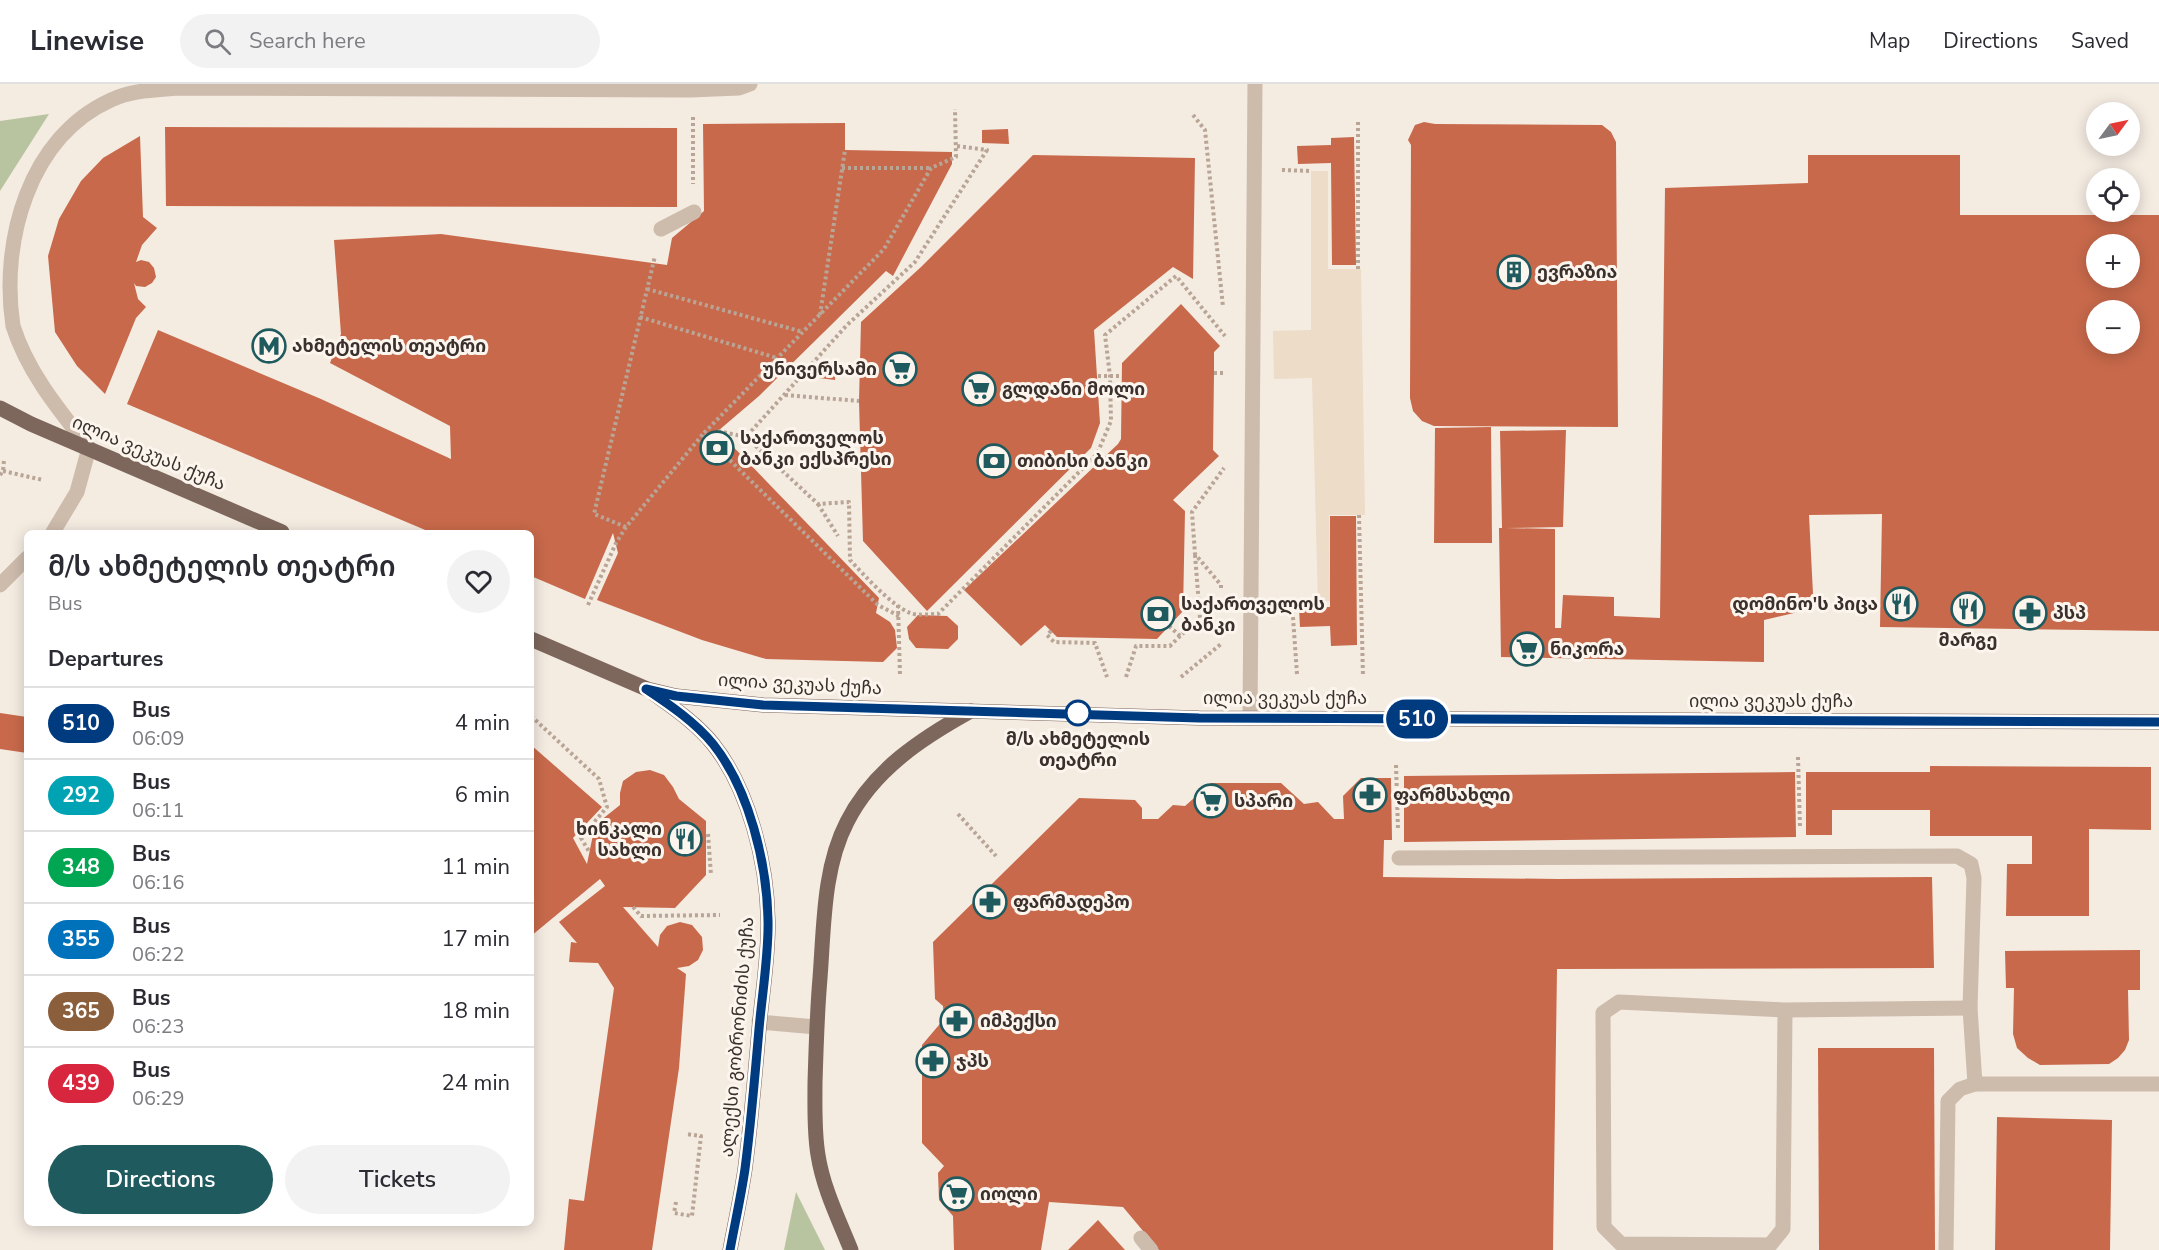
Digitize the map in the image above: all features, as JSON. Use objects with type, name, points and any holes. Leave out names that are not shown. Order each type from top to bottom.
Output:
[{"type":"main road","name":"ილია ვეკუას ქუჩა","points":[[0,408],[31,424],[277,530]]},
{"type":"main road","name":"ილია ვეკუას ქუჩა","points":[[534,640],[646,689],[676,696],[763,705],[1250,718],[2159,722]]},
{"type":"main road","name":"ალექსი გობრონიძის ქუჩა","points":[[646,689],[677,710],[713,744],[737,785],[756,833],[764,874],[768,921],[759,1022],[745,1171],[730,1250]]},
{"type":"main road","points":[[851,1250],[818,1157],[814,1126],[816,1027],[826,902],[835,852],[847,822],[865,793],[889,768],[917,743],[974,710]]},
{"type":"lane","points":[[1250,718],[1255,84]]},
{"type":"lane","points":[[54,530],[76,492],[89,448],[47,394],[23,352],[12,324],[4,289],[4,258],[21,194],[32,171],[47,149],[66,130],[111,100],[135,92],[177,88],[690,90],[743,85]]},
{"type":"lane","points":[[661,229],[694,212]]},
{"type":"lane","points":[[0,585],[24,561]]},
{"type":"lane","points":[[1399,858],[1957,856],[1971,864],[1974,878],[1970,1008],[1975,1084]]},
{"type":"lane","points":[[1785,1010],[1783,1229],[1770,1245],[1621,1244],[1604,1227],[1603,1013],[1619,1002],[1785,1010],[1970,1008]]},
{"type":"lane","points":[[759,1022],[816,1027]]},
{"type":"lane","points":[[1946,1250],[1948,1101],[1960,1089],[1975,1084],[2159,1084]]},
{"type":"path","points":[[842,168],[931,168],[956,157],[956,109]]},
{"type":"path","points":[[693,110],[694,212]]},
{"type":"path","points":[[1193,115],[1205,130],[1223,313]]},
{"type":"path","points":[[1358,120],[1358,269]]},
{"type":"path","points":[[746,437],[847,325],[915,262],[987,150],[957,146]]},
{"type":"path","points":[[820,315],[845,150]]},
{"type":"path","points":[[588,605],[616,543],[626,527],[703,434],[884,249],[931,168]]},
{"type":"path","points":[[626,527],[594,514],[661,229]]},
{"type":"path","points":[[818,504],[849,502],[850,560],[873,584],[911,614],[938,614],[1097,454],[1111,421],[1110,376],[1105,335],[1176,276],[1226,336]]},
{"type":"path","points":[[647,289],[803,332]]},
{"type":"path","points":[[640,317],[777,358]]},
{"type":"path","points":[[1225,325],[1226,345]]},
{"type":"path","points":[[1227,364],[1228,384]]},
{"type":"path","points":[[1214,373],[1227,373]]},
{"type":"path","points":[[1098,376],[1122,376]]},
{"type":"path","points":[[784,395],[859,401]]},
{"type":"path","points":[[718,431],[746,437],[818,504],[838,536]]},
{"type":"path","points":[[703,434],[878,605],[899,616]]},
{"type":"path","points":[[1126,677],[1136,646],[1170,646],[1200,618],[1192,512],[1230,459]]},
{"type":"path","points":[[4,460],[2,473],[43,480]]},
{"type":"path","points":[[1359,515],[1363,676]]},
{"type":"path","points":[[1195,554],[1221,585],[1221,597]]},
{"type":"path","points":[[1297,674],[1292,603],[1318,602]]},
{"type":"path","points":[[898,605],[900,675]]},
{"type":"path","points":[[1169,626],[1180,636]]},
{"type":"path","points":[[1051,631],[1047,635],[1054,642],[1095,643],[1107,677]]},
{"type":"path","points":[[1181,677],[1221,645],[1221,633]]},
{"type":"path","points":[[534,719],[599,778],[608,809],[581,838],[590,853]]},
{"type":"path","points":[[1798,757],[1801,857]]},
{"type":"path","points":[[1396,765],[1398,838]]},
{"type":"path","points":[[958,814],[996,856]]},
{"type":"path","points":[[708,834],[711,875]]},
{"type":"path","points":[[633,907],[641,916],[720,915]]},
{"type":"path","points":[[676,1202],[674,1213],[692,1216],[701,1136],[686,1134]]},
{"type":"green space","points":[[49,114],[0,191],[0,121]]},
{"type":"green space","points":[[796,1192],[825,1250],[784,1250]]},
{"type":"shaded area","points":[[1311,171],[1328,171],[1328,269],[1361,269],[1365,515],[1329,515],[1330,601],[1318,602],[1312,378],[1274,379],[1273,331],[1311,330]]},
{"type":"building","name":"ევრაზია","points":[[1424,122],[1435,124],[1602,125],[1611,132],[1616,142],[1618,427],[1434,426],[1422,421],[1413,411],[1410,398],[1411,145],[1408,140],[1415,125]]},
{"type":"building","points":[[845,123],[845,150],[952,152],[952,164],[893,276],[886,271],[759,396],[718,431],[879,598],[876,613],[890,622],[895,630],[897,648],[883,662],[766,659],[702,640],[597,600],[618,553],[613,533],[585,599],[534,577],[534,530],[425,530],[127,404],[158,330],[321,399],[451,459],[450,426],[330,363],[341,334],[334,240],[441,234],[667,265],[672,238],[704,211],[703,124]]},
{"type":"building","points":[[165,127],[677,128],[677,207],[166,206]]},
{"type":"building","points":[[1008,129],[1009,144],[982,143],[982,130]]},
{"type":"building","points":[[140,136],[143,217],[157,228],[142,245],[136,262],[141,260],[149,262],[154,268],[156,277],[145,287],[136,286],[134,283],[138,299],[146,307],[136,318],[105,394],[77,366],[55,332],[48,256],[59,219],[81,181],[103,158]]},
{"type":"building","points":[[1354,137],[1356,265],[1332,265],[1331,163],[1298,164],[1297,146],[1331,145],[1331,138]]},
{"type":"building","name":"გლდანი მოლი","points":[[1033,155],[1195,158],[1193,279],[1173,267],[1094,330],[1100,423],[1091,448],[927,611],[863,541],[859,401],[861,322],[921,267]]},
{"type":"building","points":[[1808,155],[1960,155],[1960,215],[2086,215],[2086,222],[2140,222],[2140,215],[2159,215],[2159,631],[1880,627],[1882,514],[1809,515],[1813,594],[1794,613],[1764,620],[1764,662],[1501,657],[1500,431],[1566,430],[1563,527],[1506,528],[1555,529],[1555,628],[1561,628],[1563,595],[1614,597],[1614,616],[1660,618],[1665,188],[1808,183]]},
{"type":"building","points":[[1181,304],[1220,346],[1214,352],[1213,450],[1219,456],[1173,500],[1185,511],[1183,611],[1157,639],[1057,637],[1045,625],[1021,646],[964,590],[1118,444],[1121,439],[1122,363]]},
{"type":"building","points":[[820,361],[836,362],[835,380],[819,378]]},
{"type":"building","points":[[1491,427],[1492,543],[1434,543],[1435,428]]},
{"type":"building","points":[[1330,516],[1356,516],[1357,645],[1331,646],[1330,626],[1300,627],[1299,608],[1330,607]]},
{"type":"building","points":[[918,615],[947,616],[958,626],[958,639],[948,649],[916,648],[909,639],[907,627]]},
{"type":"building","points":[[0,713],[24,717],[24,753],[0,749]]},
{"type":"building","points":[[534,748],[602,807],[573,838],[587,864],[595,825],[620,805],[623,781],[636,772],[650,770],[664,775],[679,799],[706,821],[706,875],[675,908],[623,907],[658,947],[660,935],[667,926],[680,922],[692,925],[702,937],[703,950],[698,960],[689,966],[677,968],[686,974],[679,1068],[652,1250],[564,1250],[569,1199],[584,1201],[614,988],[598,963],[569,962],[571,942],[577,943],[559,922],[605,886],[600,879],[534,934]]},
{"type":"building","points":[[1930,766],[2151,767],[2151,830],[2089,829],[2089,916],[2006,916],[2007,864],[2032,864],[2032,836],[1930,836],[1930,810],[1832,810],[1832,835],[1806,835],[1806,772],[1930,772]]},
{"type":"building","points":[[1795,772],[1796,837],[1404,842],[1404,776]]},
{"type":"building","points":[[1361,778],[1391,778],[1392,840],[1384,840],[1383,877],[1558,879],[1932,877],[1934,968],[1557,969],[1553,1250],[1159,1250],[1123,1207],[1049,1202],[1041,1250],[954,1250],[953,1216],[939,1200],[938,1173],[944,1166],[922,1143],[922,1045],[944,1019],[943,1006],[935,999],[933,942],[1079,798],[1135,800],[1142,808],[1142,819],[1158,819],[1173,805],[1185,806],[1211,783],[1281,783],[1304,804],[1318,802],[1334,819],[1344,819],[1343,796]]},
{"type":"building","points":[[2140,950],[2140,990],[2128,990],[2129,1040],[2125,1050],[2118,1058],[2109,1064],[2040,1065],[2017,1048],[2013,1034],[2014,988],[2006,988],[2005,951]]},
{"type":"building","points":[[1818,1048],[1934,1048],[1935,1250],[1819,1250]]},
{"type":"building","points":[[1997,1117],[2112,1120],[2110,1250],[1995,1250]]},
{"type":"building","points":[[1098,1220],[1125,1250],[1068,1250]]},
{"type":"bus line","name":"510","points":[[730,1250],[745,1171],[753,1101],[768,921],[764,874],[756,833],[727,766],[713,744],[677,710],[646,689],[676,696],[763,705],[1199,718],[2159,722]]},
{"type":"place","name":"ევრაზია","points":[[1514,272]]},
{"type":"place","name":"ახმეტელის თეატრი","points":[[269,346]]},
{"type":"place","name":"უნივერსამი","points":[[900,369]]},
{"type":"place","name":"გლდანი მოლი","points":[[979,389]]},
{"type":"place","name":"საქართველოს ბანკი ექსპრესი","points":[[717,448]]},
{"type":"place","name":"თიბისი ბანკი","points":[[994,461]]},
{"type":"place","name":"დომინო'ს პიცა","points":[[1901,604]]},
{"type":"place","name":"მარგე","points":[[1968,609]]},
{"type":"place","name":"პსპ","points":[[2030,613]]},
{"type":"place","name":"საქართველოს ბანკი","points":[[1158,614]]},
{"type":"place","name":"ნიკორა","points":[[1527,649]]},
{"type":"place","name":"მ/ს ახმეტელის თეატრი","points":[[1078,713]]},
{"type":"place","name":"ფარმსახლი","points":[[1370,795]]},
{"type":"place","name":"სპარი","points":[[1211,801]]},
{"type":"place","name":"ხინკალი სახლი","points":[[685,839]]},
{"type":"place","name":"ფარმადეპო","points":[[990,902]]},
{"type":"place","name":"იმპექსი","points":[[957,1021]]},
{"type":"place","name":"ჯპს","points":[[933,1061]]},
{"type":"place","name":"იოლი","points":[[957,1194]]}]
